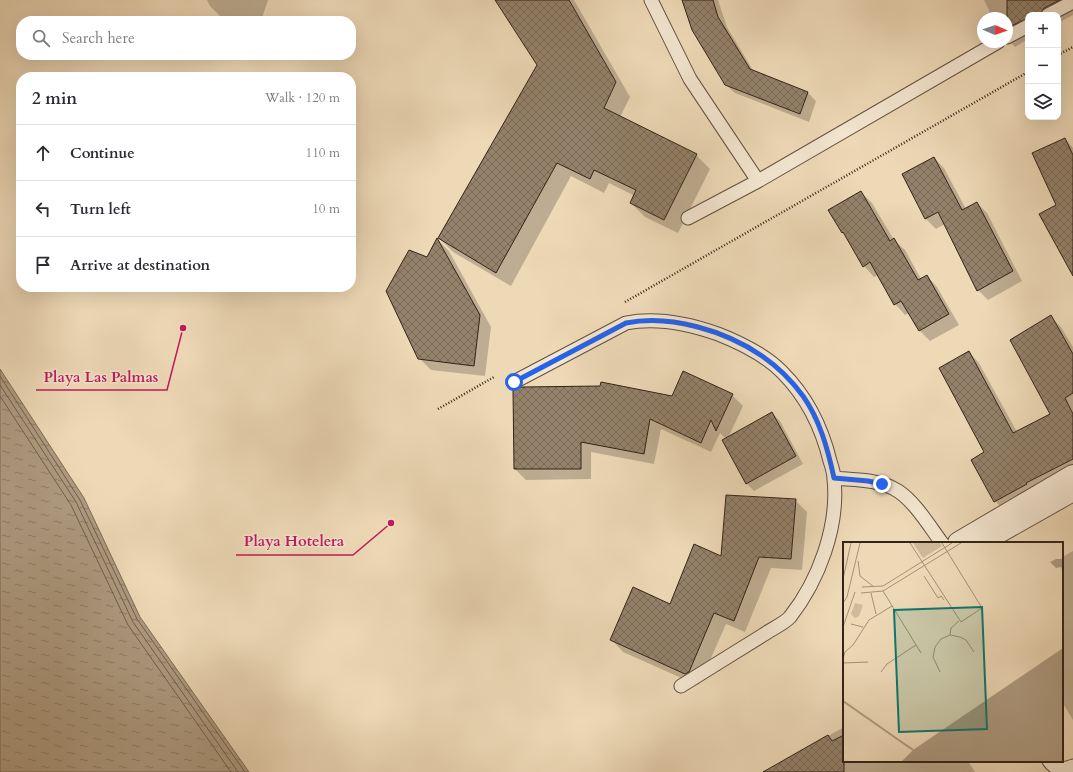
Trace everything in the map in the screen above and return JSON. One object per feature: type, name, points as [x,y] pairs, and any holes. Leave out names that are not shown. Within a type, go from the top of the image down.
[{"type":"street","points":[[961,542],[1073,476]]},
{"type":"lane","points":[[651,0],[690,79],[758,181]]},
{"type":"lane","points":[[1054,12],[1073,2]]},
{"type":"lane","points":[[1013,34],[1025,28]]},
{"type":"lane","points":[[688,218],[758,181],[988,48]]},
{"type":"lane","points":[[514,382],[626,323],[637,321],[663,322],[701,328],[734,341],[762,356],[782,372],[804,397],[818,423],[828,451],[834,478],[835,502],[826,551],[818,570],[808,589],[789,618],[681,686]]},
{"type":"lane","points":[[834,478],[868,481],[882,484],[897,490],[908,499],[941,542]]},
{"type":"lane","points":[[990,542],[1073,495]]},
{"type":"lane","points":[[1050,762],[1052,766],[1063,769],[1073,766]]},
{"type":"path","points":[[1061,53],[1073,47]]},
{"type":"path","points":[[619,306],[1025,74]]},
{"type":"path","points":[[438,409],[501,373]]},
{"type":"water","points":[[0,369],[84,498],[140,617],[249,772],[0,772]]},
{"type":"building","points":[[495,0],[569,0],[616,82],[604,108],[697,154],[664,220],[630,203],[636,190],[594,170],[590,179],[557,163],[496,273],[438,238],[537,65]]},
{"type":"building","points":[[682,0],[713,0],[718,17],[750,69],[808,92],[800,114],[725,85],[692,30]]},
{"type":"building","points":[[1007,0],[1060,0],[1044,8],[1042,12],[1025,12],[1025,19],[1013,25],[1013,12],[1007,12]]},
{"type":"building","points":[[1065,138],[1073,155],[1073,276],[1039,214],[1056,205],[1032,153]]},
{"type":"building","points":[[934,157],[962,210],[977,202],[1013,271],[977,291],[938,212],[925,219],[902,174]]},
{"type":"building","points":[[861,191],[890,241],[894,238],[918,280],[927,275],[949,314],[919,331],[901,301],[894,305],[870,262],[863,267],[843,232],[842,233],[828,210]]},
{"type":"building","points":[[437,238],[480,315],[474,366],[418,359],[386,291],[409,250],[427,257]]},
{"type":"building","points":[[1051,315],[1073,354],[1073,393],[1065,398],[1073,414],[1073,459],[1026,483],[1027,484],[994,502],[971,460],[984,452],[939,368],[969,351],[1013,433],[1050,414],[1010,340]]},
{"type":"building","points":[[683,371],[733,394],[716,431],[711,420],[701,443],[650,419],[644,454],[581,442],[581,469],[514,469],[513,390],[522,387],[600,386],[601,382],[672,396]]},
{"type":"building","points":[[772,412],[796,456],[746,484],[722,440]]},
{"type":"building","points":[[726,495],[796,499],[791,559],[759,557],[734,621],[714,613],[689,672],[685,674],[610,640],[633,587],[670,604],[694,544],[721,556]]},
{"type":"building","points":[[828,735],[832,741],[843,736],[844,772],[763,772]]},
{"type":"place","name":"Playa Las Palmas","points":[[183,328]]},
{"type":"place","name":"Playa Hotelera","points":[[391,523]]},
{"type":"route","points":[[514,382],[626,323],[637,321],[668,322],[701,328],[734,341],[762,356],[782,372],[804,397],[818,423],[828,451],[834,478],[868,481],[882,484]]}]
